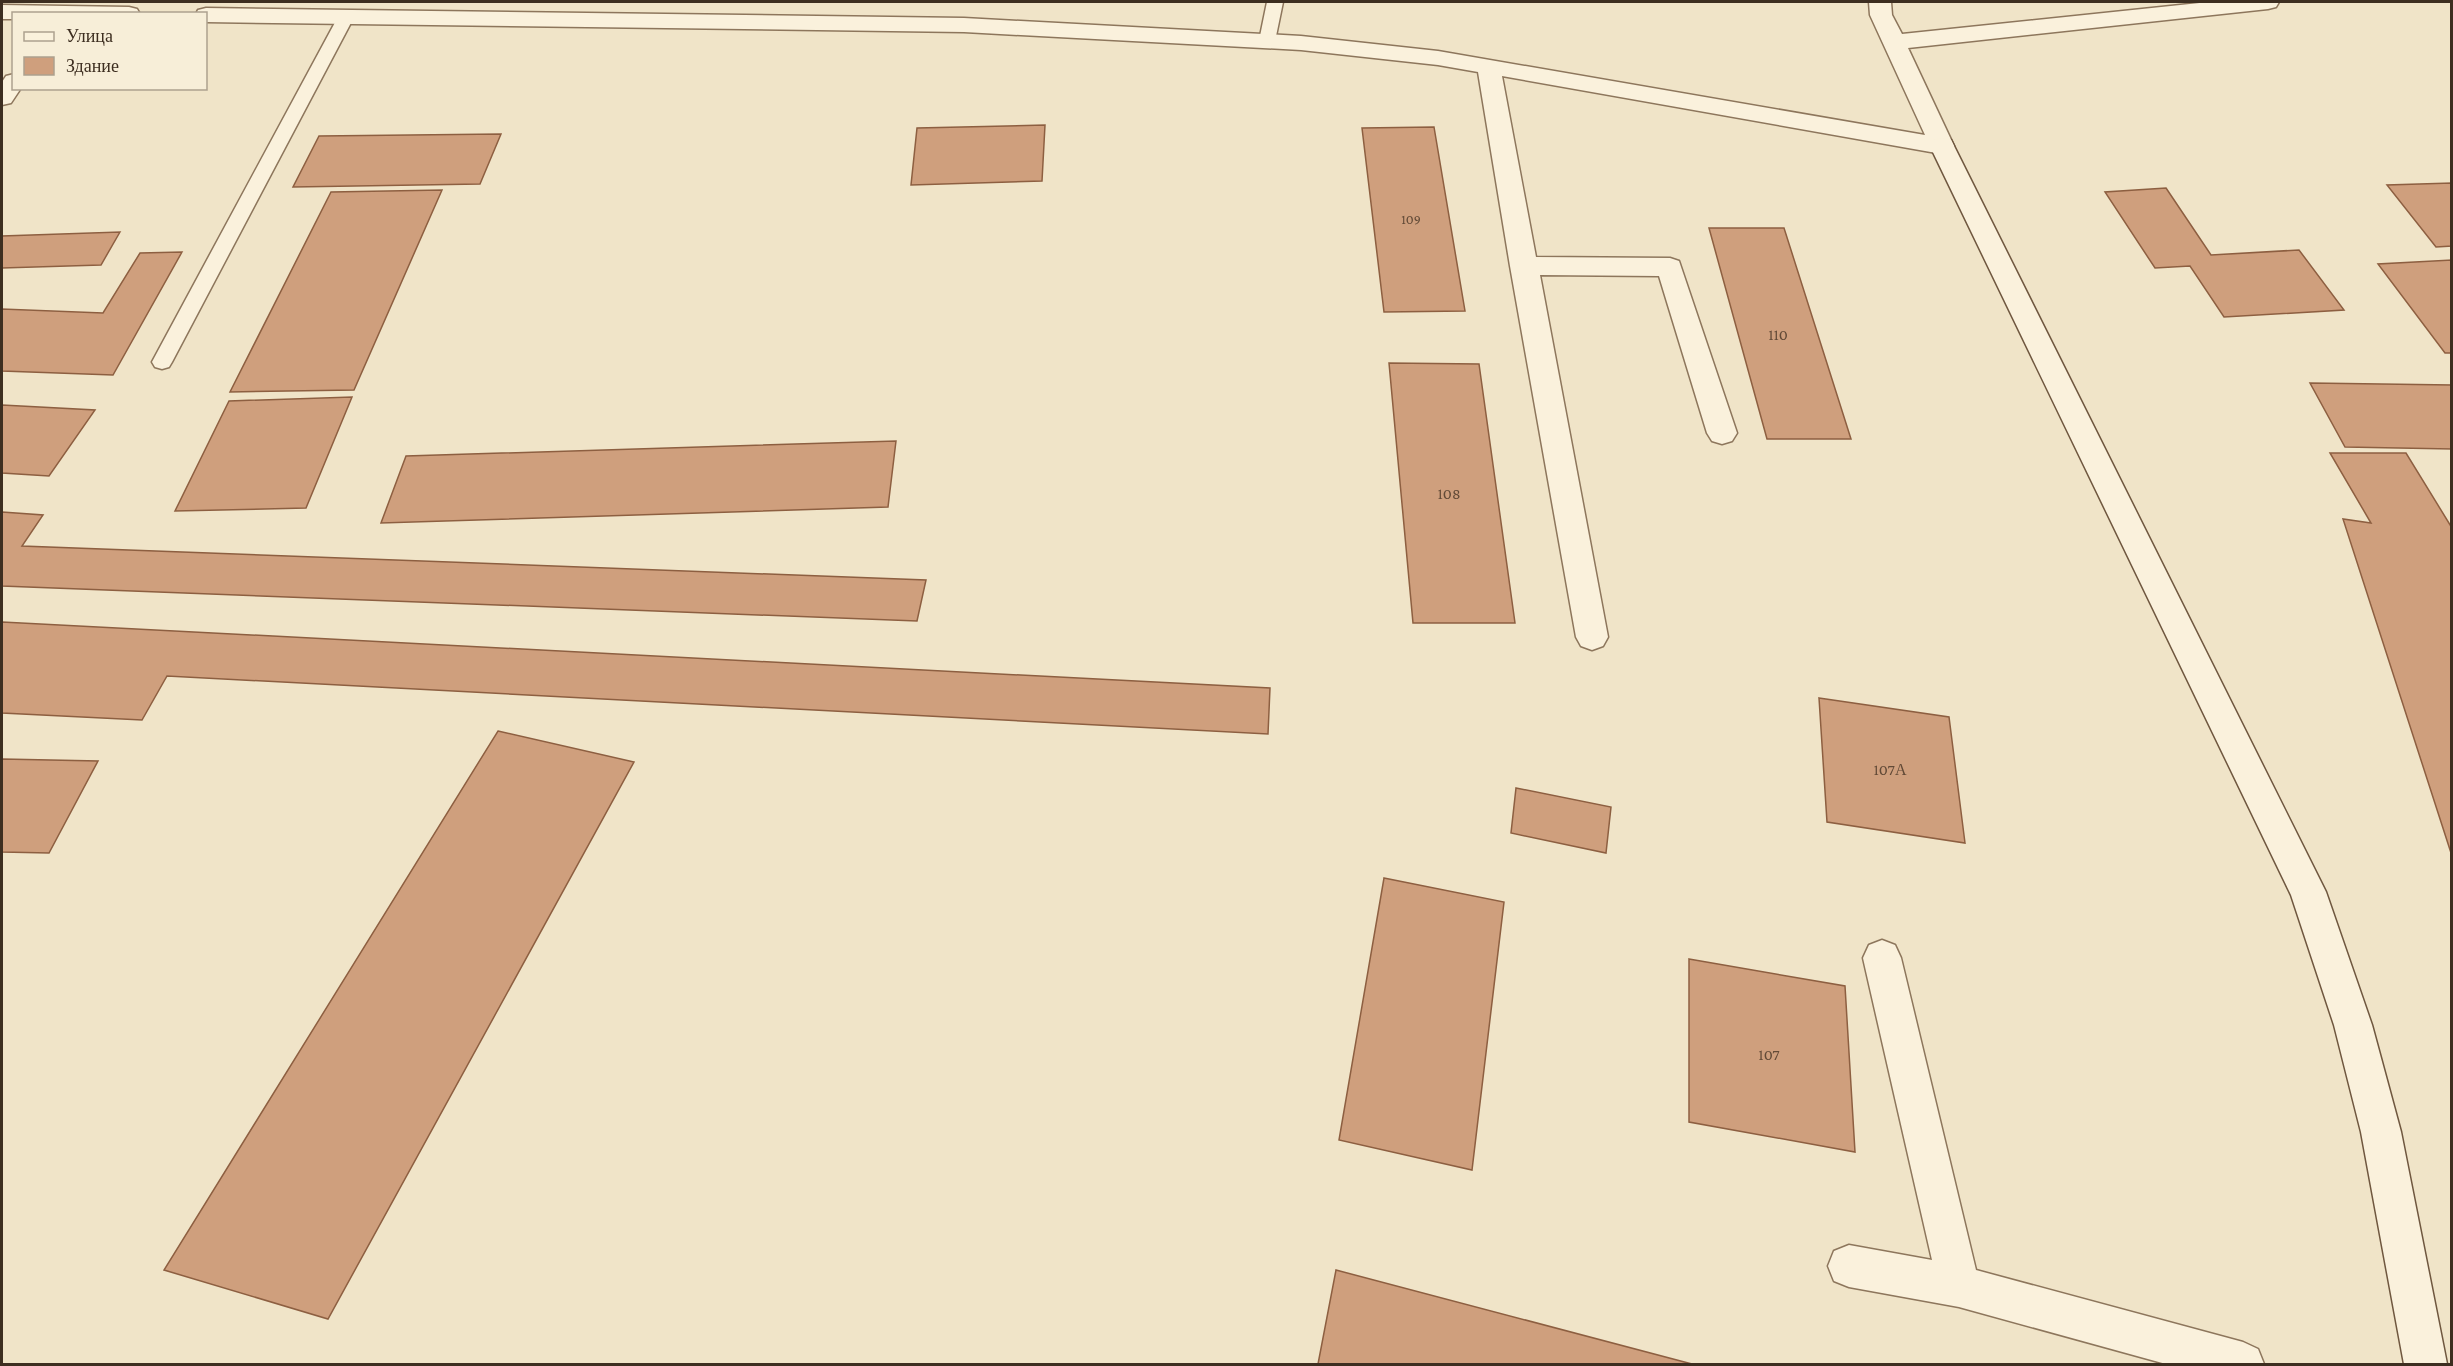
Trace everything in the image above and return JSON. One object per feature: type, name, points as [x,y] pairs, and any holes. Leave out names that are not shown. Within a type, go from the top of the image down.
[{"type":"street","points":[[948,2],[964,25]]},
{"type":"street","points":[[1880,2],[1881,15],[1896,42],[1942,146],[2308,892],[2353,1025],[2381,1132],[2426,1365]]},
{"type":"street","points":[[1896,42],[2268,2]]},
{"type":"street","points":[[207,15],[964,25],[1211,40],[1267,41],[1438,58],[1690,100],[1942,146]]},
{"type":"street","points":[[1489,68],[1523,266],[1592,637]]},
{"type":"street","points":[[2,98],[12,84]]},
{"type":"street","points":[[1523,266],[1670,267],[1722,433]]},
{"type":"street","points":[[1882,958],[1959,1286]]},
{"type":"street","points":[[1849,1266],[1959,1286],[2243,1365]]},
{"type":"lane","points":[[1267,41],[1275,2]]},
{"type":"lane","points":[[162,362],[346,17]]},
{"type":"building","points":[[1045,125],[1042,181],[911,185],[917,128]]},
{"type":"building","points":[[1434,127],[1465,311],[1384,312],[1362,128]]},
{"type":"building","points":[[501,134],[480,184],[293,187],[319,136]]},
{"type":"building","points":[[2452,183],[2452,246],[2436,247],[2387,185]]},
{"type":"building","points":[[2166,188],[2211,255],[2299,250],[2344,310],[2224,317],[2190,266],[2155,268],[2105,192]]},
{"type":"building","points":[[442,190],[354,390],[230,392],[331,192]]},
{"type":"building","points":[[1709,228],[1784,228],[1851,439],[1767,439]]},
{"type":"building","points":[[120,232],[101,265],[2,268],[2,236]]},
{"type":"building","points":[[182,252],[113,375],[2,371],[2,309],[103,313],[140,253]]},
{"type":"building","points":[[2452,260],[2452,353],[2445,353],[2378,264]]},
{"type":"building","points":[[1389,363],[1479,364],[1515,623],[1413,623]]},
{"type":"building","points":[[2310,383],[2452,385],[2452,449],[2345,447]]},
{"type":"building","points":[[352,397],[306,508],[175,511],[229,401]]},
{"type":"building","points":[[2,405],[95,410],[49,476],[2,473]]},
{"type":"building","points":[[896,441],[888,507],[381,523],[406,456]]},
{"type":"building","points":[[2330,453],[2406,453],[2452,528],[2452,856],[2343,519],[2371,523]]},
{"type":"building","points":[[2,512],[43,515],[22,546],[926,580],[917,621],[2,586]]},
{"type":"building","points":[[2,622],[1270,688],[1268,734],[167,676],[142,720],[2,713]]},
{"type":"building","points":[[1819,698],[1949,717],[1965,843],[1827,822]]},
{"type":"building","points":[[498,731],[634,762],[328,1319],[164,1270]]},
{"type":"building","points":[[2,759],[98,761],[49,853],[2,852]]},
{"type":"building","points":[[1516,788],[1611,807],[1606,853],[1511,833]]},
{"type":"building","points":[[1384,878],[1504,902],[1472,1170],[1339,1140]]},
{"type":"building","points":[[1689,959],[1845,986],[1855,1152],[1689,1122]]},
{"type":"building","points":[[1336,1270],[1692,1364],[1318,1364]]}]
